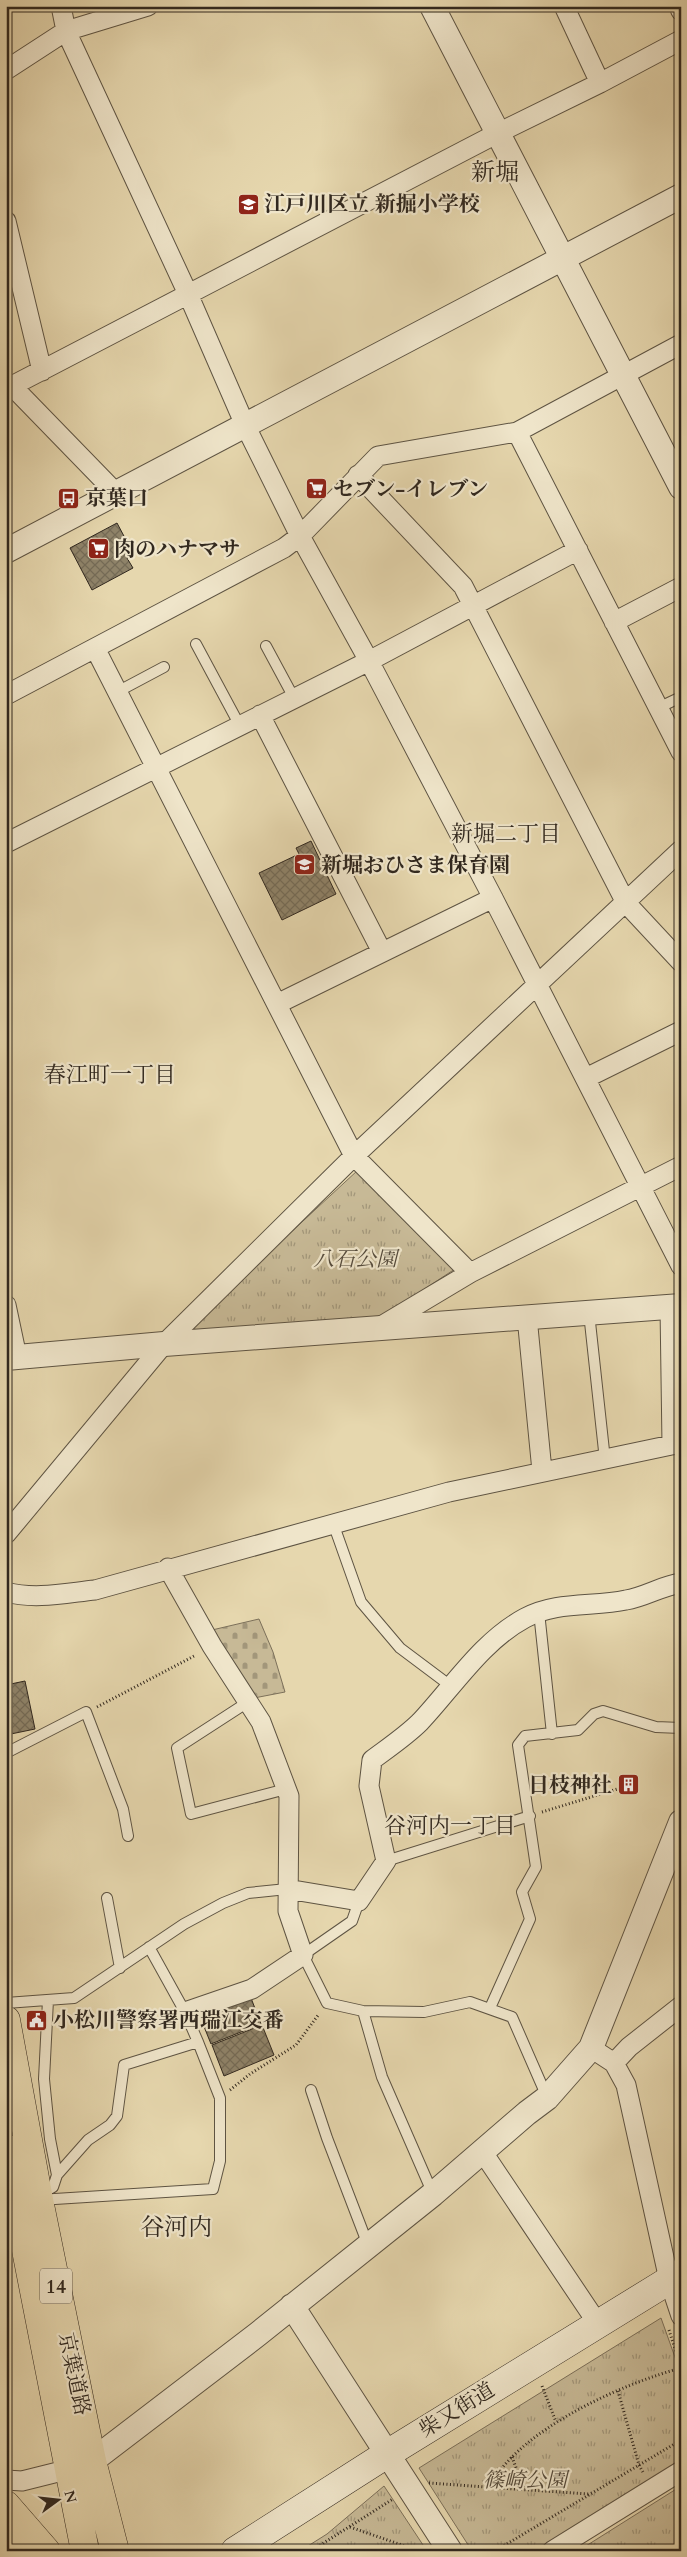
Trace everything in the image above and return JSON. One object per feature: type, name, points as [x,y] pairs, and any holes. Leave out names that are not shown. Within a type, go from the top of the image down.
[{"type":"highway","name":"京葉道路","points":[[6,2020],[38,2198],[81,2465],[86,2551]]},
{"type":"highway","name":"京葉道路","points":[[6,2148],[14,2235],[81,2465],[115,2551]]},
{"type":"highway","points":[[6,2505],[46,2551]]},
{"type":"highway","points":[[6,2538],[18,2551]]},
{"type":"main road","name":"柴又街道","points":[[235,2551],[387,2454],[675,2277]]},
{"type":"street","points":[[61,6],[66,31],[188,294],[245,425],[300,536],[369,660],[493,898],[681,1266]]},
{"type":"street","points":[[6,70],[66,31],[148,6]]},
{"type":"street","points":[[432,6],[681,487]]},
{"type":"street","points":[[564,6],[600,83]]},
{"type":"street","points":[[679,6],[681,11]]},
{"type":"street","points":[[116,493],[9,388],[498,132],[600,83],[681,40]]},
{"type":"street","points":[[6,551],[681,196]]},
{"type":"street","points":[[6,221],[11,261],[42,371]]},
{"type":"street","points":[[6,695],[284,548],[300,536],[378,456],[517,432],[681,344]]},
{"type":"street","points":[[517,432],[681,752]]},
{"type":"street","points":[[358,475],[463,586],[626,904],[681,962]]},
{"type":"street","points":[[6,843],[473,607],[578,550]]},
{"type":"street","points":[[614,622],[681,587]]},
{"type":"street","points":[[95,648],[354,1156],[470,1273]]},
{"type":"street","points":[[260,715],[382,952]]},
{"type":"street","points":[[6,1534],[164,1344],[354,1156],[626,904],[681,850]]},
{"type":"street","points":[[277,1004],[493,898]]},
{"type":"street","points":[[586,1078],[681,1031]]},
{"type":"street","points":[[377,1328],[470,1273],[681,1166]]},
{"type":"street","points":[[6,1305],[12,1358],[164,1344],[676,1306],[676,1444],[449,1492],[333,1523],[241,1551],[168,1568],[95,1590],[50,1595],[16,1595],[6,1592]]},
{"type":"street","points":[[527,1317],[542,1471]]},
{"type":"street","points":[[168,1568],[212,1646],[261,1722],[289,1796],[288,1911],[304,1955],[252,1989],[185,2012]]},
{"type":"street","points":[[287,1889],[359,1901],[386,1861],[369,1786],[372,1760],[418,1723],[494,1639],[525,1618],[539,1612],[564,1606],[627,1600],[664,1586],[681,1583]]},
{"type":"street","points":[[6,2480],[22,2482],[81,2465],[292,2306],[433,2194],[547,2098],[591,2048],[681,1822]]},
{"type":"street","points":[[614,2063],[629,2048],[681,2006]]},
{"type":"street","points":[[591,2048],[614,2063],[626,2085],[675,2277],[674,2322]]},
{"type":"street","points":[[482,2151],[598,2324]]},
{"type":"street","points":[[292,2306],[450,2551]]},
{"type":"street","points":[[552,2551],[681,2471]]},
{"type":"lane","points":[[196,644],[240,726]]},
{"type":"lane","points":[[266,646],[294,698]]},
{"type":"lane","points":[[117,692],[164,667]]},
{"type":"lane","points":[[658,708],[681,697]]},
{"type":"lane","points":[[589,1313],[605,1460]]},
{"type":"lane","points":[[333,1523],[360,1602],[400,1648],[452,1687]]},
{"type":"lane","points":[[539,1612],[552,1734]]},
{"type":"lane","points":[[248,1702],[177,1748],[191,1814],[286,1789]]},
{"type":"lane","points":[[490,2008],[530,1919],[522,1892],[536,1867],[530,1816],[518,1745],[525,1736],[578,1730],[594,1714],[603,1711],[656,1727],[681,1728]]},
{"type":"lane","points":[[6,1753],[86,1712],[124,1809],[128,1836]]},
{"type":"lane","points":[[386,1861],[530,1816]]},
{"type":"lane","points":[[6,2003],[74,1998],[184,1924],[223,1903],[248,1894],[287,1889]]},
{"type":"lane","points":[[107,1898],[120,1968]]},
{"type":"lane","points":[[359,1901],[352,1921],[304,1955],[327,2003],[363,2012],[424,2012],[470,2002],[512,2017],[547,2098]]},
{"type":"lane","points":[[38,2198],[213,2190],[220,2160],[220,2098],[185,2012],[149,1947]]},
{"type":"lane","points":[[38,2198],[54,2187],[57,2175],[50,2139],[44,2080],[48,2000]]},
{"type":"lane","points":[[363,2012],[382,2077],[433,2194]]},
{"type":"lane","points":[[57,2175],[88,2140],[110,2125],[117,2116],[124,2065],[198,2042]]},
{"type":"lane","points":[[311,2090],[327,2138],[368,2245]]},
{"type":"path","points":[[86,1712],[212,1646]]},
{"type":"path","points":[[530,1816],[624,1787]]},
{"type":"path","points":[[220,2098],[250,2074],[296,2045],[327,2003]]},
{"type":"path","points":[[486,2487],[512,2457],[556,2422],[649,2377],[681,2368],[674,2322]]},
{"type":"path","points":[[534,2391],[550,2381]]},
{"type":"path","points":[[542,2386],[556,2422]]},
{"type":"path","points":[[618,2391],[639,2464]]},
{"type":"path","points":[[495,2551],[681,2440]]},
{"type":"path","points":[[512,2457],[524,2490]]},
{"type":"path","points":[[431,2490],[425,2482],[589,2494]]},
{"type":"path","points":[[311,2551],[396,2497]]},
{"type":"path","points":[[350,2526],[418,2551]]},
{"type":"green space","name":"八石公園","points":[[358,1170],[455,1269],[377,1320],[196,1333],[193,1323]]},
{"type":"green space","points":[[259,1619],[273,1652],[285,1692],[254,1698],[212,1630]]},
{"type":"green space","name":"篠崎公園","points":[[661,2318],[681,2374],[681,2460],[536,2551],[472,2551],[419,2468]]},
{"type":"green space","points":[[384,2486],[427,2551],[300,2551],[327,2534]]},
{"type":"green space","points":[[681,2486],[681,2551],[578,2551]]},
{"type":"building","points":[[117,523],[134,555],[127,558],[133,568],[92,590],[70,548]]},
{"type":"building","points":[[311,841],[336,894],[282,920],[259,873],[299,854],[296,848]]},
{"type":"building","points":[[25,1681],[35,1729],[6,1735],[6,1685]]},
{"type":"building","name":"日枝神社","points":[[632,1781],[633,1791],[624,1793],[623,1783]]},
{"type":"building","points":[[251,1998],[261,2024],[211,2044],[201,2019]]},
{"type":"building","points":[[262,2025],[274,2055],[224,2076],[212,2045]]},
{"type":"place","name":"江戸川区立 新掘小学校","points":[[248,204]]},
{"type":"place","name":"セブン-イレブン","points":[[317,489]]},
{"type":"place","name":"京葉口","points":[[69,498]]},
{"type":"place","name":"肉のハナマサ","points":[[98,549]]},
{"type":"place","name":"新堀おひさま保育園","points":[[305,865]]},
{"type":"place","name":"日枝神社","points":[[628,1785]]},
{"type":"place","name":"小松川警察署西瑞江交番","points":[[37,2020]]},
{"type":"district","name":"新堀","points":[[495,172]]},
{"type":"district","name":"新堀二丁目","points":[[506,834]]},
{"type":"district","name":"春江町一丁目","points":[[110,1075]]},
{"type":"district","name":"谷河内一丁目","points":[[450,1826]]},
{"type":"district","name":"谷河内","points":[[176,2227]]}]
